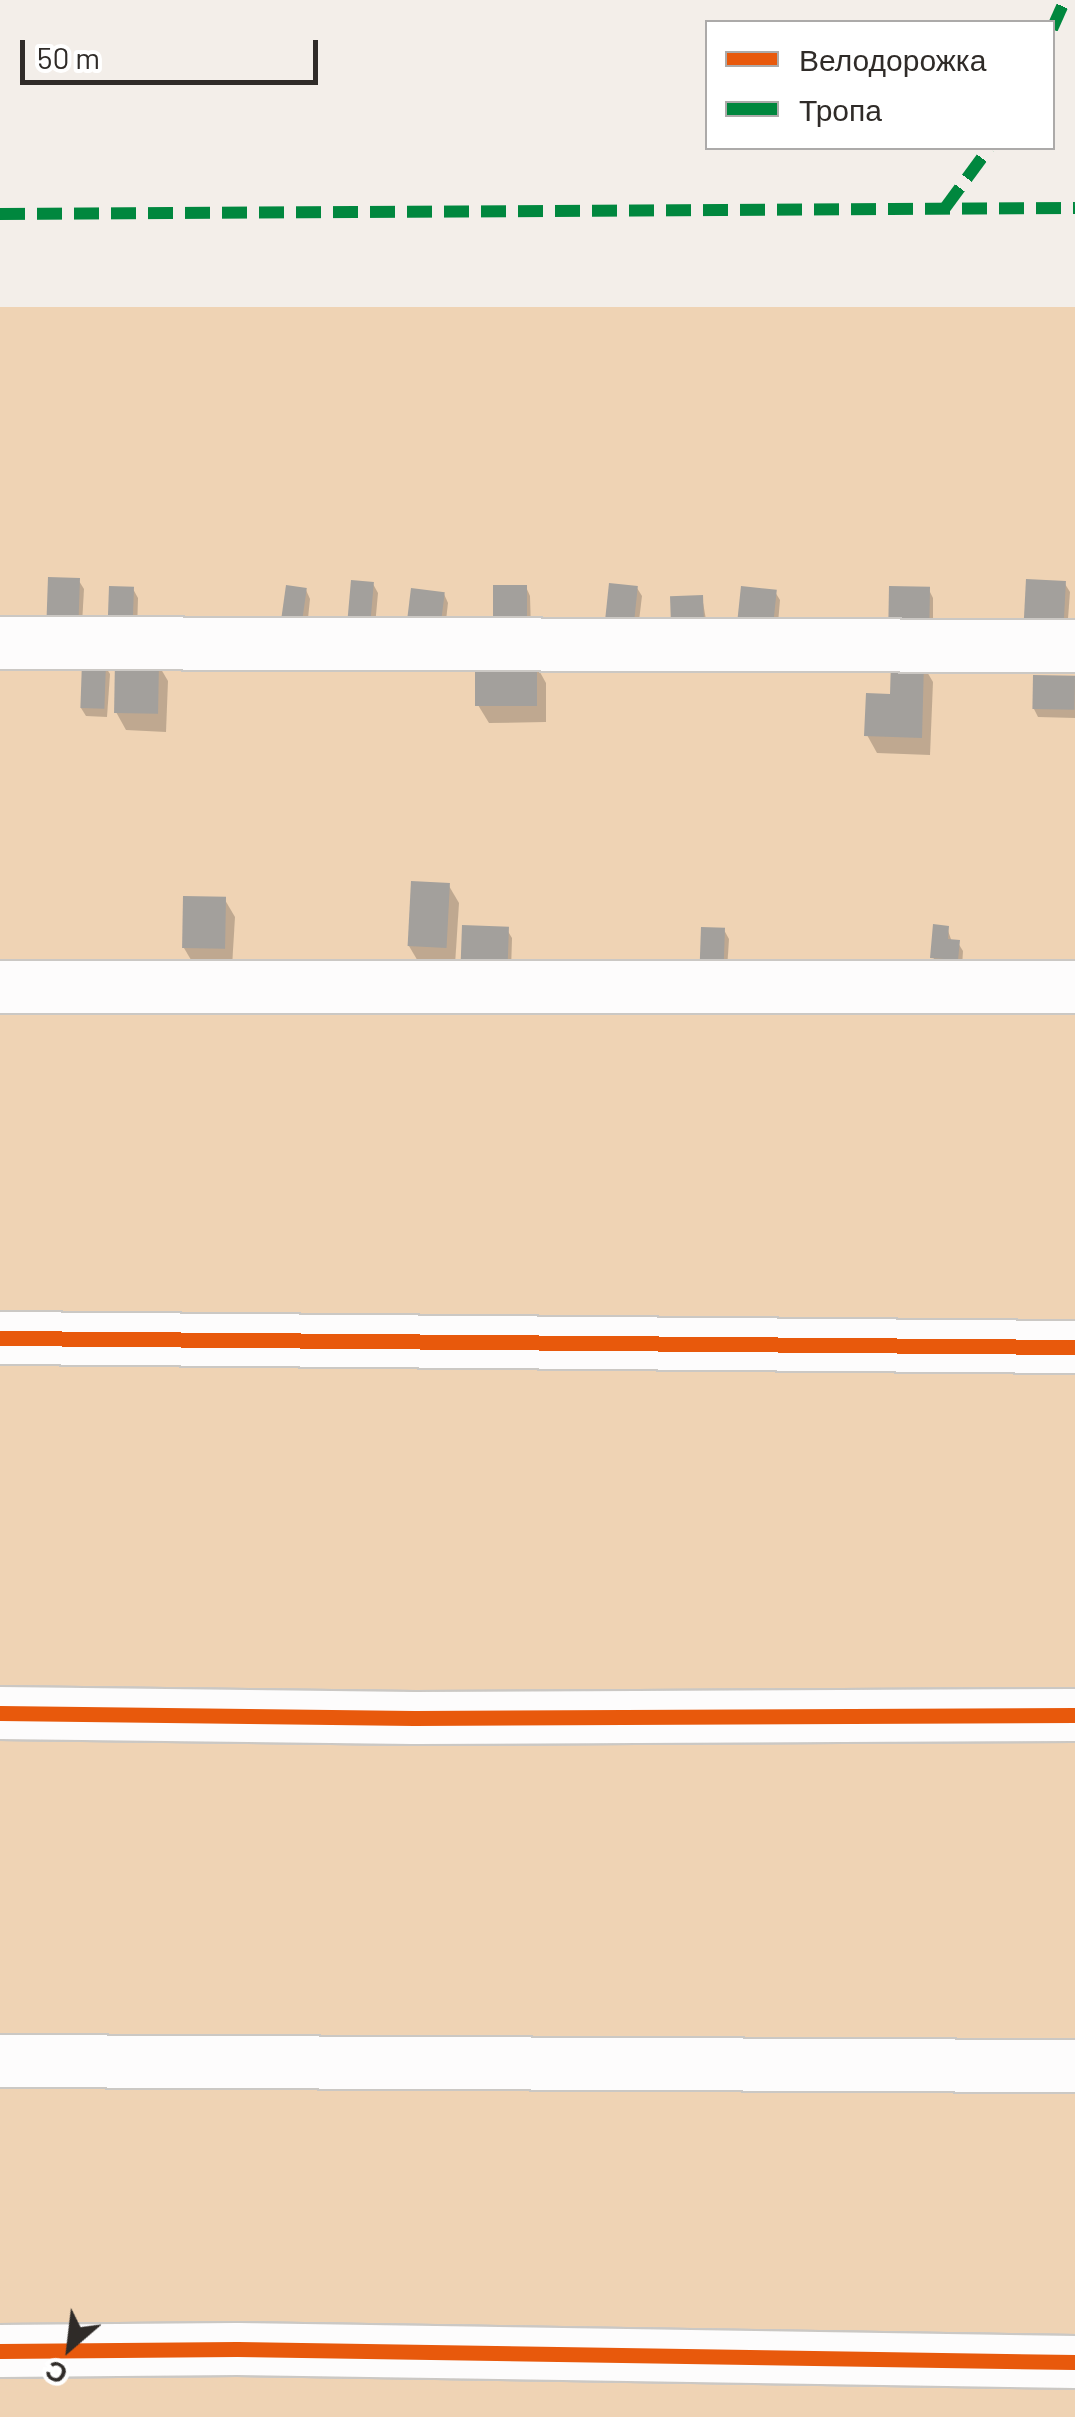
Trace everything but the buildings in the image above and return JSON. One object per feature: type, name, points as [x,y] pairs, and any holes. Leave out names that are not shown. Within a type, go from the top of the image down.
[{"type":"street","points":[[0,643],[1075,646]]},
{"type":"street","points":[[0,987],[1075,987]]},
{"type":"street","points":[[0,1338],[1075,1346]]},
{"type":"street","points":[[0,1713],[414,1718],[1075,1715]]},
{"type":"street","points":[[0,2061],[1075,2066]]},
{"type":"street","points":[[0,2351],[237,2349],[1075,2362]]},
{"type":"shaded area","points":[[0,307],[1075,307],[1075,2417],[0,2417]]},
{"type":"marked path","points":[[1055,22],[1065,0]]},
{"type":"marked path","points":[[945,208],[988,150]]},
{"type":"marked path","points":[[0,214],[1075,208]]},
{"type":"cycle path","points":[[0,1338],[1075,1347]]},
{"type":"cycle path","points":[[0,1713],[414,1718],[1075,1715]]},
{"type":"cycle path","points":[[0,2351],[237,2349],[1075,2362]]}]
